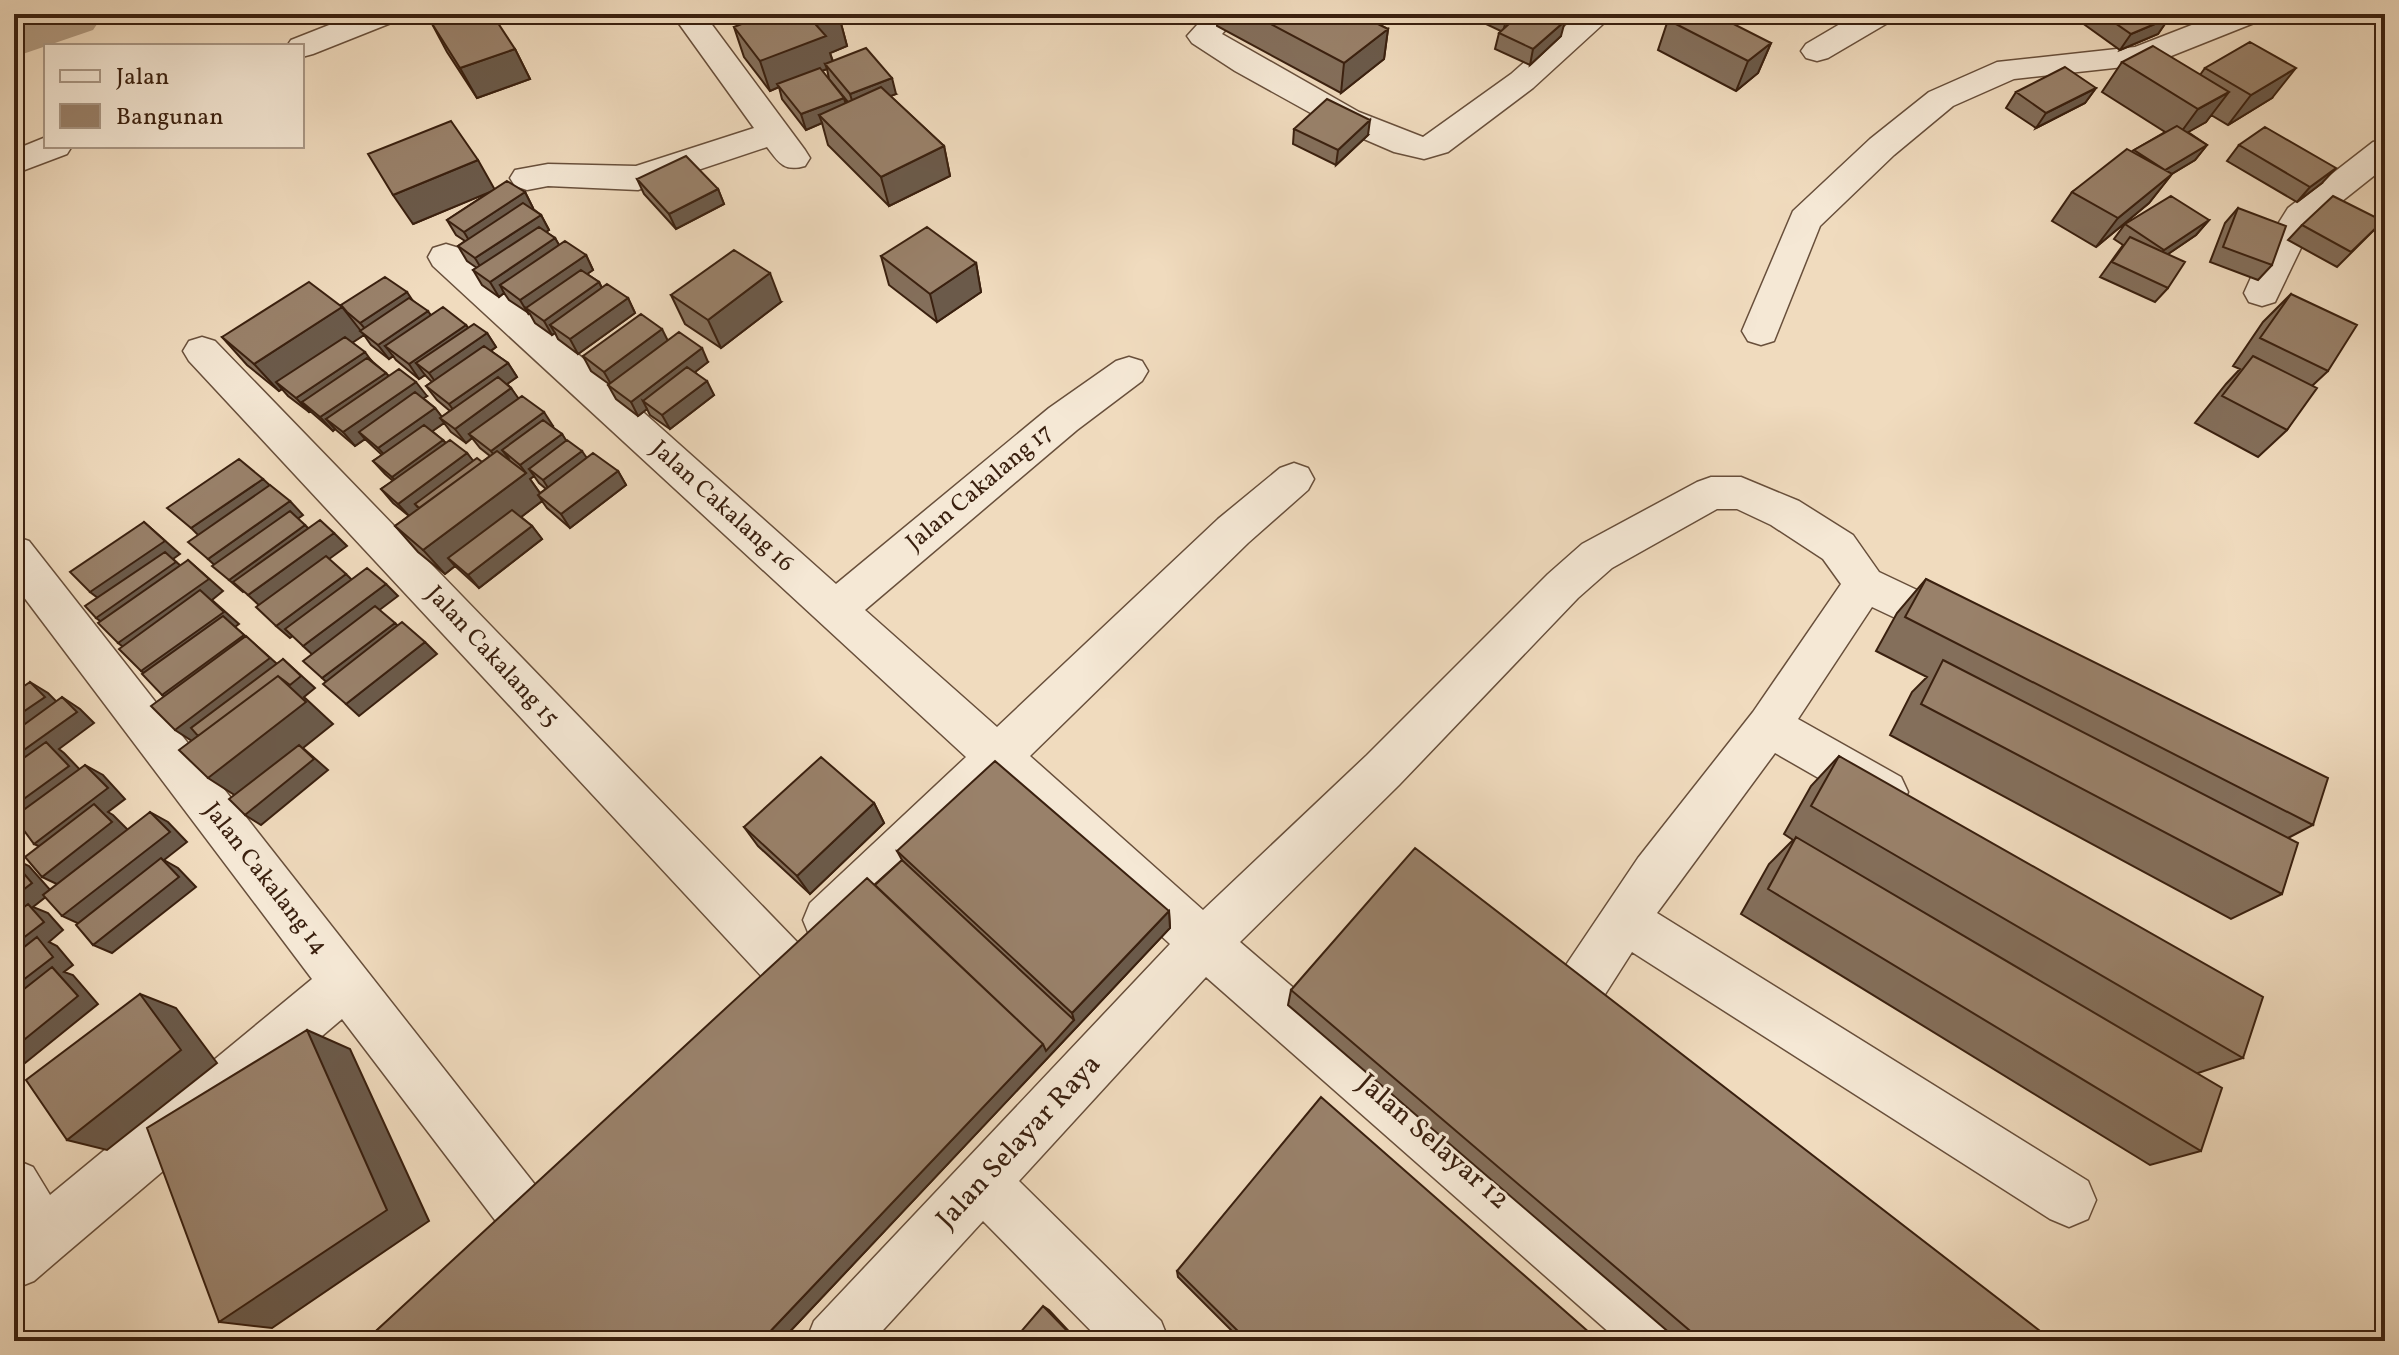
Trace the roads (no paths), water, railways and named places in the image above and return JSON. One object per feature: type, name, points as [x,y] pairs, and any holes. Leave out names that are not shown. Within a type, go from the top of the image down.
[{"type":"street","points":[[304,46],[385,14]]},
{"type":"street","points":[[527,178],[548,175],[638,178],[784,146],[688,14]]},
{"type":"street","points":[[1224,14],[1203,36],[1224,52],[1336,112],[1395,140],[1425,148],[1436,144],[1522,81],[1598,14]]},
{"type":"street","points":[[1817,51],[1880,14]]},
{"type":"street","points":[[1761,331],[1805,220],[1882,147],[1941,99],[2008,69],[2140,57],[2248,14]]},
{"type":"street","points":[[14,163],[50,148]]},
{"type":"street","points":[[2262,293],[2300,217],[2385,150]]},
{"type":"street","name":"Jalan Cakalang 16","points":[[446,257],[835,610],[999,754]]},
{"type":"street","name":"Jalan Cakalang 15","points":[[202,351],[766,979],[999,754]]},
{"type":"street","name":"Jalan Cakalang 17","points":[[835,610],[1063,419],[1129,371]]},
{"type":"street","points":[[999,754],[1233,531],[1294,479]]},
{"type":"street","name":"Jalan Selayar Raya","points":[[834,1341],[1204,943],[1383,770],[1563,586],[1597,556],[1711,493],[1741,493],[1785,513],[1838,547],[1864,584]]},
{"type":"street","name":"Jalan Cakalang 14","points":[[14,553],[517,1205]]},
{"type":"street","points":[[1584,982],[1655,874],[1769,726],[1864,584],[1991,646]]},
{"type":"street","points":[[1769,726],[1922,812]]},
{"type":"street","name":"Jalan Selayar 12","points":[[999,754],[1204,943],[1662,1341]]},
{"type":"street","points":[[1626,921],[2069,1200]]},
{"type":"street","points":[[14,1186],[29,1249],[346,983]]},
{"type":"street","points":[[982,1182],[1141,1341]]},
{"type":"waterway","points":[[14,34],[67,14]]}]
